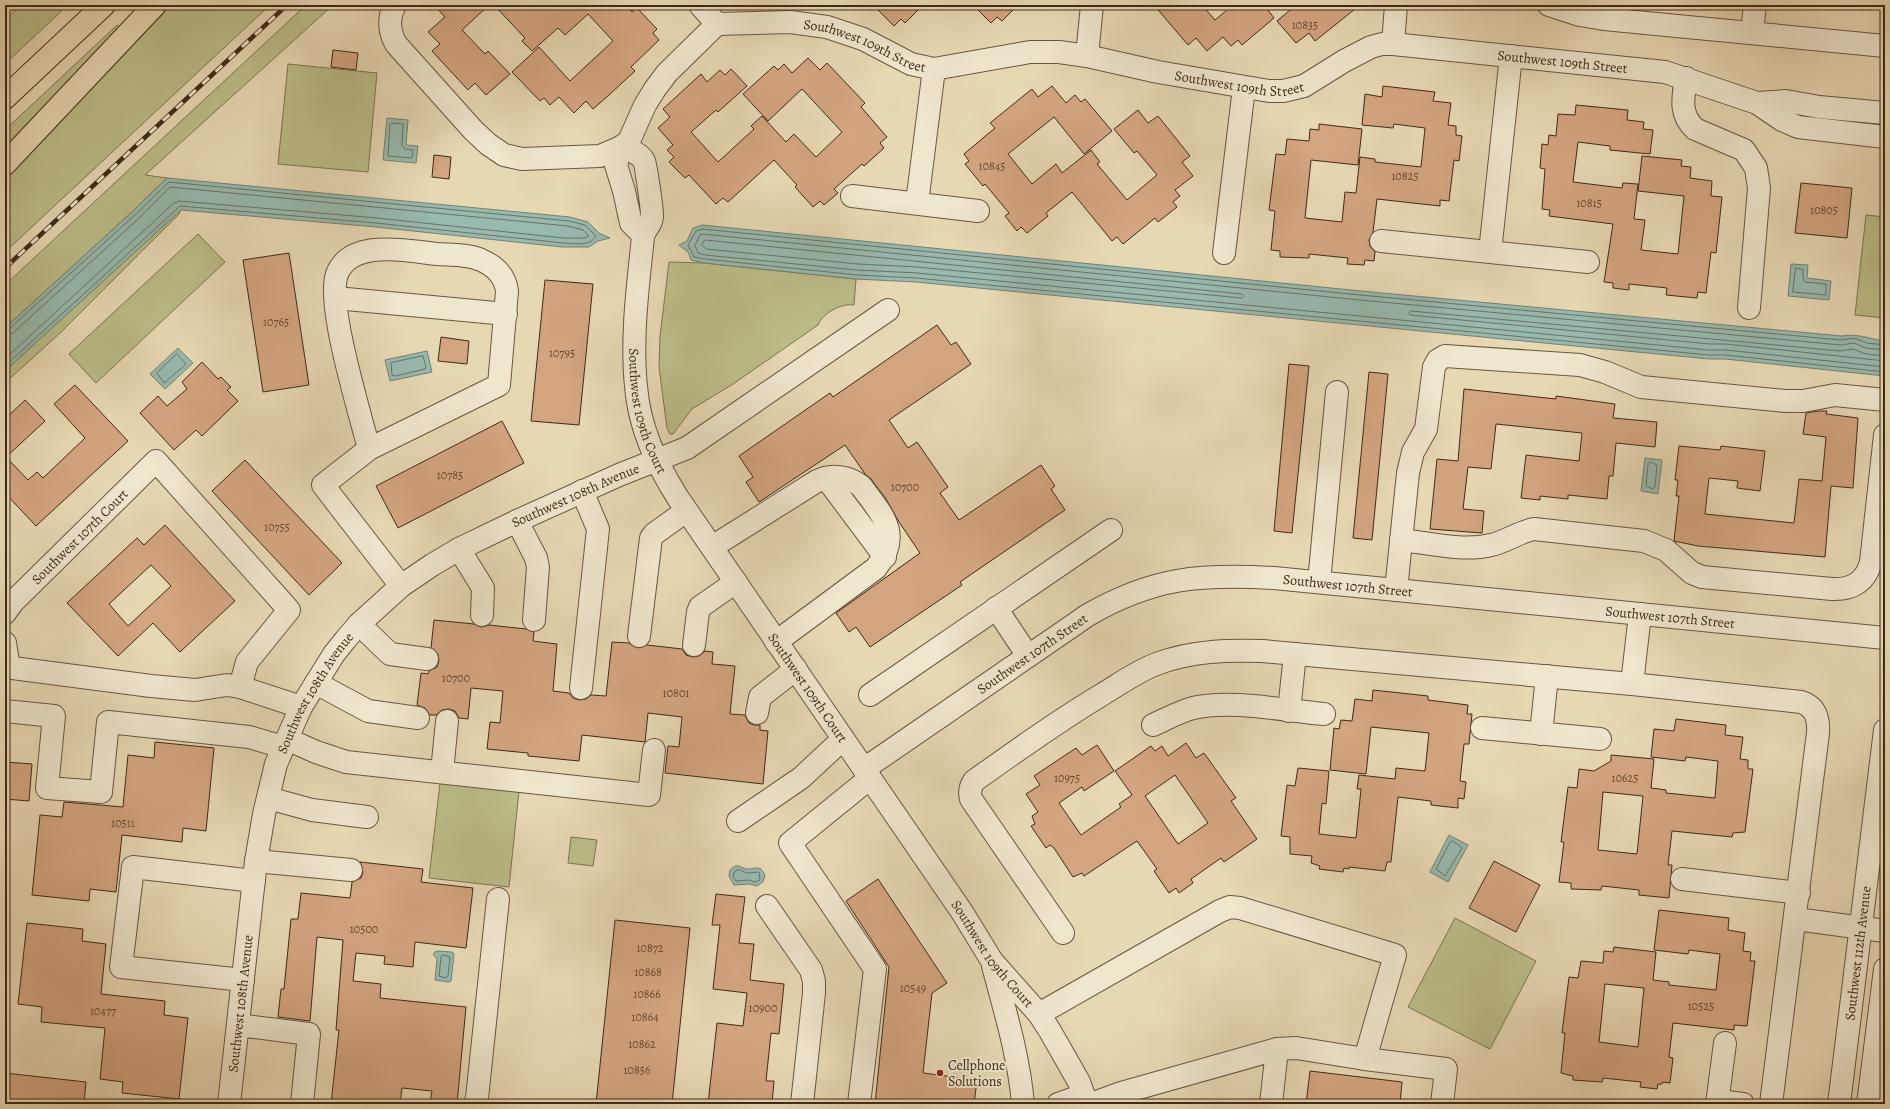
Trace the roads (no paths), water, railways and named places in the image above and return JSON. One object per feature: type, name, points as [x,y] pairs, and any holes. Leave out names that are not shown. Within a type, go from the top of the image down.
[{"type":"highway","points":[[5,98],[104,5]]},
{"type":"highway","points":[[5,164],[156,5]]},
{"type":"street","points":[[395,5],[391,14],[391,24],[392,36],[396,44],[463,120],[499,153],[508,157],[522,159],[600,156],[621,147],[629,141],[645,105],[659,84],[717,24],[700,5]]},
{"type":"street","points":[[1087,56],[1092,5]]},
{"type":"street","points":[[1392,44],[1396,5]]},
{"type":"street","points":[[1549,5],[1604,19],[1885,46]]},
{"type":"street","points":[[1752,33],[1755,5]]},
{"type":"street","name":"Southwest 109th Street","points":[[717,24],[790,22],[827,27],[863,39],[911,64],[934,69],[1030,52],[1059,52],[1087,56],[1151,71],[1244,88],[1283,91],[1298,88],[1371,47],[1382,44],[1392,44],[1665,72],[1757,103],[1782,120],[1798,127],[1885,137]]},
{"type":"street","points":[[1490,252],[1511,56]]},
{"type":"street","points":[[917,203],[934,69]]},
{"type":"street","points":[[1686,78],[1682,105],[1684,114],[1690,124],[1695,129],[1744,150],[1756,168],[1759,188],[1749,308]]},
{"type":"street","points":[[1224,253],[1244,88]]},
{"type":"street","name":"Southwest 109th Street","points":[[1757,103],[1786,101],[1812,106],[1885,113]]},
{"type":"street","points":[[1810,128],[1812,106]]},
{"type":"street","name":"Southwest 109th Court","points":[[621,147],[634,152],[644,161],[653,217],[643,235],[635,337],[636,386],[644,429],[657,462],[686,511],[962,912],[992,961],[1038,1014],[1079,1082],[1087,1101]]},
{"type":"street","points":[[852,196],[978,210]]},
{"type":"street","points":[[1381,241],[1588,262]]},
{"type":"street","points":[[369,448],[340,333],[336,298],[337,275],[350,258],[371,250],[388,249],[475,258],[488,263],[505,280],[507,291],[499,385],[369,448],[323,485],[401,586]]},
{"type":"street","points":[[336,298],[506,314]]},
{"type":"street","name":"Southwest 108th Avenue","points":[[229,1104],[255,871],[268,798],[276,764],[301,707],[334,654],[359,624],[401,586],[432,565],[459,549],[517,520],[582,491],[657,462],[687,448],[888,310]]},
{"type":"street","points":[[1396,590],[1411,457],[1426,429],[1434,367],[1438,360],[1445,356],[1580,365],[1605,372],[1641,387],[1785,401],[1803,401],[1835,395],[1885,400]]},
{"type":"street","points":[[1319,582],[1337,392]]},
{"type":"street","points":[[1401,540],[1458,547],[1480,547],[1502,542],[1525,531],[1534,529],[1636,539],[1662,548],[1692,573],[1702,577],[1832,589],[1847,589],[1861,582],[1867,576],[1872,562],[1885,435]]},
{"type":"street","name":"Southwest 107th Court","points":[[5,613],[12,602],[156,462],[289,610],[247,662],[240,687]]},
{"type":"street","points":[[712,547],[817,481],[826,478],[846,478],[861,486],[887,524],[889,542],[884,557],[876,568],[776,642]]},
{"type":"street","points":[[581,688],[598,529],[582,491]]},
{"type":"street","points":[[639,636],[651,538],[654,534],[686,511]]},
{"type":"street","points":[[517,520],[536,558],[538,567],[534,620]]},
{"type":"street","points":[[870,695],[1111,530]]},
{"type":"street","points":[[459,549],[483,588],[482,615]]},
{"type":"street","name":"Southwest 107th Street","points":[[859,1104],[875,969],[790,843],[867,773],[1028,656],[1108,604],[1158,584],[1195,577],[1230,576],[1319,582],[1885,638]]},
{"type":"street","points":[[694,645],[700,607],[736,582]]},
{"type":"street","points":[[996,608],[1028,656]]},
{"type":"street","points":[[1632,684],[1640,614]]},
{"type":"street","points":[[359,624],[390,654],[427,659]]},
{"type":"street","points":[[5,643],[7,667],[151,686],[195,690],[227,685],[240,687],[301,707]]},
{"type":"street","points":[[1063,933],[971,798],[970,790],[974,781],[1054,724],[1130,678],[1158,663],[1200,652],[1218,650],[1295,654],[1632,684],[1805,704],[1813,710],[1818,719],[1818,733],[1796,919],[1771,1104]]},
{"type":"street","points":[[1289,711],[1295,654]]},
{"type":"street","points":[[757,713],[760,697],[796,670]]},
{"type":"street","points":[[1541,734],[1547,676]]},
{"type":"street","points":[[316,683],[368,711],[418,718]]},
{"type":"street","points":[[1153,725],[1193,708],[1208,706],[1245,706],[1324,714]]},
{"type":"street","points":[[5,711],[54,716],[47,788],[101,792],[108,722],[249,737],[285,743],[346,762],[649,795],[654,750]]},
{"type":"street","points":[[442,772],[447,720]]},
{"type":"street","points":[[1482,728],[1600,739]]},
{"type":"street","name":"Southwest 112th Avenue","points":[[1839,1104],[1885,730]]},
{"type":"street","points":[[738,821],[801,778],[843,739]]},
{"type":"street","points":[[268,798],[312,810],[367,817]]},
{"type":"street","points":[[243,980],[121,967],[133,867],[183,872],[351,870]]},
{"type":"street","points":[[1682,879],[1799,893]]},
{"type":"street","points":[[475,1104],[477,1098],[498,899]]},
{"type":"street","points":[[767,906],[811,970],[813,977],[814,993],[802,1104]]},
{"type":"street","points":[[1038,1014],[1220,911],[1230,907],[1240,908],[1395,955],[1365,1059]]},
{"type":"street","points":[[1796,919],[1885,931]]},
{"type":"street","points":[[992,961],[1009,1024],[1021,1085],[1023,1104]]},
{"type":"street","name":"Southwest 112th Avenue","points":[[1868,1104],[1885,969]]},
{"type":"street","points":[[238,1025],[309,1034],[302,1104]]},
{"type":"street","points":[[1725,1043],[1717,1102],[1743,1104]]},
{"type":"street","points":[[1058,1104],[1123,1099],[1277,1049],[1296,1048],[1365,1059],[1446,1069],[1442,1104]]},
{"type":"street","points":[[1271,1104],[1277,1049]]},
{"type":"water","points":[[387,118],[408,120],[406,145],[418,146],[416,163],[383,160]]},
{"type":"water","points":[[167,178],[570,217],[588,222],[599,233],[610,238],[598,241],[589,247],[562,247],[376,227],[181,210],[5,371],[5,328]]},
{"type":"water","points":[[702,225],[1361,291],[1842,336],[1858,336],[1885,341],[1885,376],[1725,359],[1709,359],[916,282],[856,279],[704,263],[691,260],[688,252],[679,245],[687,241],[693,228]]},
{"type":"water","points":[[1791,264],[1808,265],[1807,278],[1831,281],[1829,300],[1788,296]]},
{"type":"water","points":[[178,348],[193,363],[165,389],[150,374]]},
{"type":"water","points":[[427,351],[432,372],[390,381],[385,360]]},
{"type":"water","points":[[1645,458],[1662,460],[1658,494],[1641,491]]},
{"type":"water","points":[[1449,835],[1468,845],[1448,882],[1430,872]]},
{"type":"water","points":[[735,866],[746,869],[761,869],[765,875],[763,882],[757,886],[749,884],[734,885],[729,876],[730,870]]},
{"type":"water","points":[[436,951],[452,952],[454,954],[451,981],[449,982],[435,980],[437,959],[433,954]]},
{"type":"railway","points":[[5,268],[287,5]]},
{"type":"place","name":"Cellphone Solutions","points":[[940,1073]]}]
